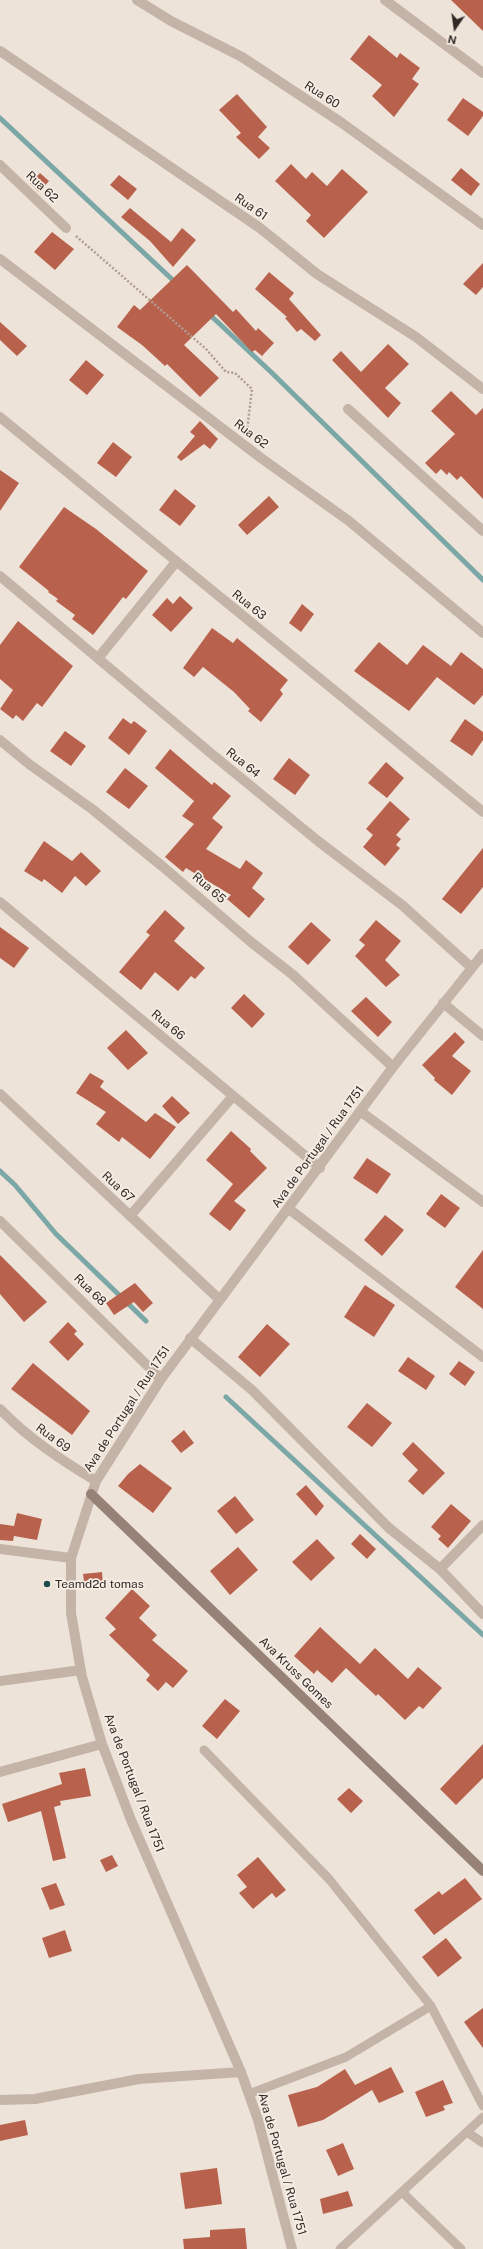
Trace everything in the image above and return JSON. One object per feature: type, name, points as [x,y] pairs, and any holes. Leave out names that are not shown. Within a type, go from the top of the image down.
[{"type":"street","name":"Rua 60","points":[[137,0],[171,21],[242,57],[342,123],[481,219]]},
{"type":"street","points":[[385,0],[483,73]]},
{"type":"street","name":"Rua 61","points":[[0,51],[260,228],[317,274],[416,337],[483,389]]},
{"type":"street","name":"Rua 62","points":[[0,165],[66,228]]},
{"type":"street","name":"Rua 62","points":[[0,258],[245,446],[349,521],[483,633]]},
{"type":"street","points":[[348,409],[483,531]]},
{"type":"street","name":"Rua 63","points":[[0,417],[483,812]]},
{"type":"street","points":[[99,657],[176,562]]},
{"type":"street","name":"Rua 64","points":[[0,576],[99,657],[212,755],[318,841],[402,905],[472,968]]},
{"type":"street","name":"Rua 65","points":[[0,740],[29,764],[92,809],[251,942],[294,975],[393,1066]]},
{"type":"street","name":"Rua 66","points":[[0,902],[320,1168]]},
{"type":"street","name":"Ava de Portugal / Rua 1751","points":[[292,2249],[258,2120],[242,2072],[131,1820],[102,1744],[81,1670],[71,1613],[71,1558],[96,1481],[161,1379],[219,1299],[320,1168],[393,1066],[483,954]]},
{"type":"street","points":[[443,1003],[483,1036]]},
{"type":"street","name":"Rua 67","points":[[0,1094],[219,1299]]},
{"type":"street","points":[[130,1216],[234,1096]]},
{"type":"street","points":[[360,1111],[483,1202]]},
{"type":"street","points":[[289,1209],[483,1357]]},
{"type":"street","name":"Rua 68","points":[[0,1221],[161,1379]]},
{"type":"street","points":[[190,1338],[252,1390],[389,1528],[440,1569],[483,1614]]},
{"type":"street","name":"Rua 69","points":[[0,1409],[21,1431],[65,1463],[96,1481]]},
{"type":"street","name":"Ava Kruss Gomes","points":[[91,1494],[483,1871]]},
{"type":"street","points":[[440,1569],[483,1525]]},
{"type":"street","points":[[0,1549],[71,1558]]},
{"type":"street","points":[[0,1681],[81,1670]]},
{"type":"street","points":[[0,1772],[102,1744]]},
{"type":"street","points":[[0,2100],[35,2099],[139,2079],[242,2072]]},
{"type":"lane","points":[[204,1750],[329,1879],[431,2006],[483,2106]]},
{"type":"lane","points":[[249,2094],[346,2057],[431,2006]]},
{"type":"lane","points":[[340,2249],[483,2117]]},
{"type":"lane","points":[[467,2132],[483,2143]]},
{"type":"lane","points":[[402,2192],[461,2249]]},
{"type":"path","points":[[66,228],[200,344],[226,372],[236,373],[252,389],[245,446]]},
{"type":"building","points":[[451,0],[483,0],[483,31]]},
{"type":"building","points":[[369,35],[397,58],[400,53],[420,68],[412,79],[419,84],[394,117],[372,96],[382,85],[350,59]]},
{"type":"building","points":[[237,94],[267,127],[258,137],[270,148],[259,159],[236,137],[241,133],[219,110]]},
{"type":"building","points":[[463,98],[483,112],[483,116],[468,136],[447,120]]},
{"type":"building","points":[[291,164],[306,179],[312,172],[327,186],[342,169],[368,192],[324,238],[306,221],[311,215],[275,181]]},
{"type":"building","points":[[461,168],[480,184],[471,196],[451,180]]},
{"type":"building","points":[[40,173],[49,181],[39,192],[30,183]]},
{"type":"building","points":[[119,175],[137,189],[128,200],[110,185]]},
{"type":"building","points":[[130,208],[171,242],[182,228],[196,240],[173,267],[150,241],[121,217]]},
{"type":"building","points":[[52,232],[74,249],[55,270],[34,252]]},
{"type":"building","points":[[483,263],[483,287],[476,295],[463,284]]},
{"type":"building","points":[[187,265],[233,312],[236,309],[256,331],[258,328],[274,343],[262,356],[255,350],[252,352],[216,314],[184,345],[219,378],[200,397],[167,364],[165,366],[142,345],[117,327],[134,305],[140,310]]},
{"type":"building","points":[[269,272],[294,293],[289,299],[321,335],[315,341],[301,329],[297,332],[285,318],[287,317],[255,289]]},
{"type":"building","points":[[0,322],[27,346],[17,356],[0,340]]},
{"type":"building","points":[[388,344],[409,364],[385,388],[401,403],[388,418],[332,360],[341,351],[361,372]]},
{"type":"building","points":[[86,360],[104,375],[87,395],[69,380]]},
{"type":"building","points":[[451,391],[476,415],[483,408],[483,499],[461,476],[457,480],[449,472],[447,475],[441,469],[436,474],[425,463],[455,434],[431,411]]},
{"type":"building","points":[[200,421],[218,439],[210,449],[204,444],[181,461],[177,457],[195,436],[190,432]]},
{"type":"building","points":[[113,442],[132,457],[116,477],[97,463]]},
{"type":"building","points":[[0,470],[19,483],[0,511]]},
{"type":"building","points":[[175,489],[196,506],[180,526],[159,510]]},
{"type":"building","points":[[269,496],[279,507],[247,535],[238,525]]},
{"type":"building","points":[[64,507],[96,529],[148,571],[126,599],[123,597],[93,635],[72,619],[75,615],[56,601],[58,599],[19,567]]},
{"type":"building","points":[[180,596],[193,608],[171,632],[152,615],[167,598],[173,604]]},
{"type":"building","points":[[302,604],[314,614],[301,632],[289,623]]},
{"type":"building","points":[[18,621],[73,666],[42,707],[37,703],[23,721],[16,715],[13,719],[0,709],[13,690],[0,679],[0,645]]},
{"type":"building","points":[[212,628],[233,643],[237,638],[288,680],[280,690],[283,694],[261,722],[248,711],[250,709],[234,692],[203,667],[194,677],[183,668]]},
{"type":"building","points":[[379,642],[407,665],[423,645],[451,666],[461,652],[483,669],[483,695],[474,705],[437,677],[409,711],[354,671]]},
{"type":"building","points":[[123,718],[131,724],[134,721],[147,731],[129,755],[108,738]]},
{"type":"building","points":[[465,719],[483,732],[483,740],[472,756],[450,741]]},
{"type":"building","points":[[65,731],[86,746],[71,766],[50,751]]},
{"type":"building","points":[[170,749],[212,785],[214,782],[231,796],[212,818],[223,827],[206,849],[240,869],[246,860],[263,873],[252,888],[265,899],[249,918],[227,899],[231,895],[186,868],[183,872],[165,857],[194,824],[182,816],[194,801],[155,768]]},
{"type":"building","points":[[289,758],[310,775],[295,795],[273,779]]},
{"type":"building","points":[[386,762],[404,778],[387,798],[368,783]]},
{"type":"building","points":[[125,768],[148,786],[129,809],[106,792]]},
{"type":"building","points":[[390,801],[410,819],[396,835],[401,839],[396,845],[400,848],[385,866],[363,847],[373,835],[366,829]]},
{"type":"building","points":[[44,841],[72,861],[81,852],[101,871],[86,886],[75,876],[62,893],[44,879],[42,882],[24,871]]},
{"type":"building","points":[[483,848],[483,887],[461,914],[442,899]]},
{"type":"building","points":[[165,910],[185,928],[174,941],[205,968],[195,979],[191,976],[178,991],[155,972],[141,990],[119,972],[150,935],[146,932]]},
{"type":"building","points":[[376,920],[401,941],[385,960],[400,975],[386,987],[355,956],[365,945],[359,940]]},
{"type":"building","points":[[311,922],[331,940],[308,965],[288,947]]},
{"type":"building","points":[[0,927],[29,948],[14,968],[0,958]]},
{"type":"building","points":[[244,994],[265,1014],[252,1028],[231,1008]]},
{"type":"building","points":[[366,997],[392,1022],[378,1037],[351,1011]]},
{"type":"building","points":[[126,1030],[148,1053],[128,1070],[107,1048]]},
{"type":"building","points":[[455,1032],[465,1042],[452,1056],[471,1071],[452,1095],[434,1080],[435,1078],[422,1065]]},
{"type":"building","points":[[90,1073],[104,1081],[100,1087],[146,1122],[155,1113],[176,1127],[150,1159],[122,1137],[119,1142],[96,1124],[106,1112],[76,1093]]},
{"type":"building","points":[[172,1096],[190,1113],[178,1124],[162,1106]]},
{"type":"building","points":[[231,1131],[251,1149],[250,1151],[267,1168],[234,1201],[246,1210],[230,1231],[209,1214],[233,1184],[206,1160]]},
{"type":"building","points":[[367,1158],[391,1174],[377,1194],[353,1178]]},
{"type":"building","points":[[441,1194],[460,1208],[445,1228],[426,1214]]},
{"type":"building","points":[[385,1215],[404,1230],[382,1256],[364,1240]]},
{"type":"building","points":[[483,1250],[483,1309],[455,1287]]},
{"type":"building","points":[[0,1255],[47,1302],[24,1322],[0,1294]]},
{"type":"building","points":[[135,1283],[153,1303],[143,1312],[134,1302],[114,1315],[106,1303]]},
{"type":"building","points":[[365,1285],[395,1305],[374,1337],[344,1317]]},
{"type":"building","points":[[68,1322],[77,1331],[74,1334],[84,1344],[68,1361],[49,1342]]},
{"type":"building","points":[[267,1324],[290,1344],[260,1377],[238,1357]]},
{"type":"building","points":[[408,1357],[435,1376],[426,1390],[398,1371]]},
{"type":"building","points":[[459,1361],[475,1372],[465,1386],[449,1374]]},
{"type":"building","points":[[33,1363],[90,1411],[72,1435],[11,1389]]},
{"type":"building","points":[[367,1403],[392,1423],[372,1447],[347,1427]]},
{"type":"building","points":[[184,1430],[194,1443],[181,1453],[171,1441]]},
{"type":"building","points":[[413,1442],[445,1473],[423,1495],[408,1481],[418,1470],[402,1454]]},
{"type":"building","points":[[140,1464],[172,1488],[153,1513],[118,1486],[128,1474]]},
{"type":"building","points":[[306,1485],[324,1506],[316,1516],[296,1494]]},
{"type":"building","points":[[235,1496],[254,1520],[236,1534],[217,1511]]},
{"type":"building","points":[[451,1504],[471,1521],[448,1548],[438,1539],[441,1536],[431,1527]]},
{"type":"building","points":[[17,1513],[42,1519],[37,1540],[14,1536],[13,1541],[0,1540],[0,1524],[14,1526]]},
{"type":"building","points":[[360,1534],[376,1549],[367,1559],[351,1544]]},
{"type":"building","points":[[317,1539],[335,1558],[311,1581],[292,1562]]},
{"type":"building","points":[[238,1547],[258,1570],[230,1595],[210,1571]]},
{"type":"building","points":[[102,1572],[103,1586],[85,1588],[83,1574]]},
{"type":"building","points":[[132,1589],[150,1606],[139,1618],[157,1635],[152,1640],[188,1671],[173,1688],[166,1682],[158,1691],[146,1680],[150,1675],[109,1635],[116,1629],[105,1618]]},
{"type":"building","points":[[320,1627],[360,1664],[375,1648],[408,1679],[418,1667],[442,1688],[423,1709],[419,1706],[405,1720],[378,1694],[376,1696],[346,1668],[332,1683],[317,1670],[314,1674],[294,1656]]},
{"type":"building","points":[[225,1699],[240,1711],[217,1739],[202,1726]]},
{"type":"building","points":[[483,1744],[483,1778],[456,1805],[440,1789]]},
{"type":"building","points":[[85,1768],[91,1796],[60,1801],[61,1805],[54,1807],[66,1858],[53,1861],[41,1811],[8,1822],[2,1804],[62,1784],[59,1773]]},
{"type":"building","points":[[349,1788],[363,1801],[351,1813],[337,1799]]},
{"type":"building","points":[[112,1855],[118,1866],[106,1872],[100,1860]]},
{"type":"building","points":[[258,1857],[286,1890],[276,1898],[272,1893],[253,1909],[239,1893],[247,1887],[237,1875]]},
{"type":"building","points":[[465,1878],[482,1899],[434,1935],[414,1910],[439,1891],[442,1895]]},
{"type":"building","points":[[56,1883],[65,1905],[50,1910],[41,1888]]},
{"type":"building","points":[[65,1930],[72,1951],[49,1958],[42,1938]]},
{"type":"building","points":[[446,1938],[462,1958],[438,1977],[422,1957]]},
{"type":"building","points":[[483,2008],[483,2048],[464,2022]]},
{"type":"building","points":[[391,2067],[404,2092],[379,2103],[372,2090],[323,2120],[298,2127],[288,2095],[317,2087],[345,2069],[355,2085]]},
{"type":"building","points":[[443,2080],[453,2103],[443,2106],[445,2110],[426,2117],[415,2092]]},
{"type":"building","points":[[25,2120],[28,2135],[0,2141],[0,2125]]},
{"type":"building","points":[[343,2143],[354,2169],[338,2176],[326,2150]]},
{"type":"building","points":[[217,2168],[222,2204],[185,2209],[180,2173]]},
{"type":"building","points":[[348,2191],[353,2206],[323,2214],[320,2199]]},
{"type":"building","points":[[245,2228],[247,2249],[184,2249],[183,2239],[210,2237],[210,2230]]},
{"type":"waterway","points":[[0,118],[176,283]]},
{"type":"waterway","points":[[208,313],[271,372],[483,580]]},
{"type":"waterway","points":[[0,1171],[15,1185],[56,1234],[146,1321]]},
{"type":"waterway","points":[[226,1397],[483,1635]]},
{"type":"place","name":"Teamd2d tomas","points":[[47,1584]]}]
